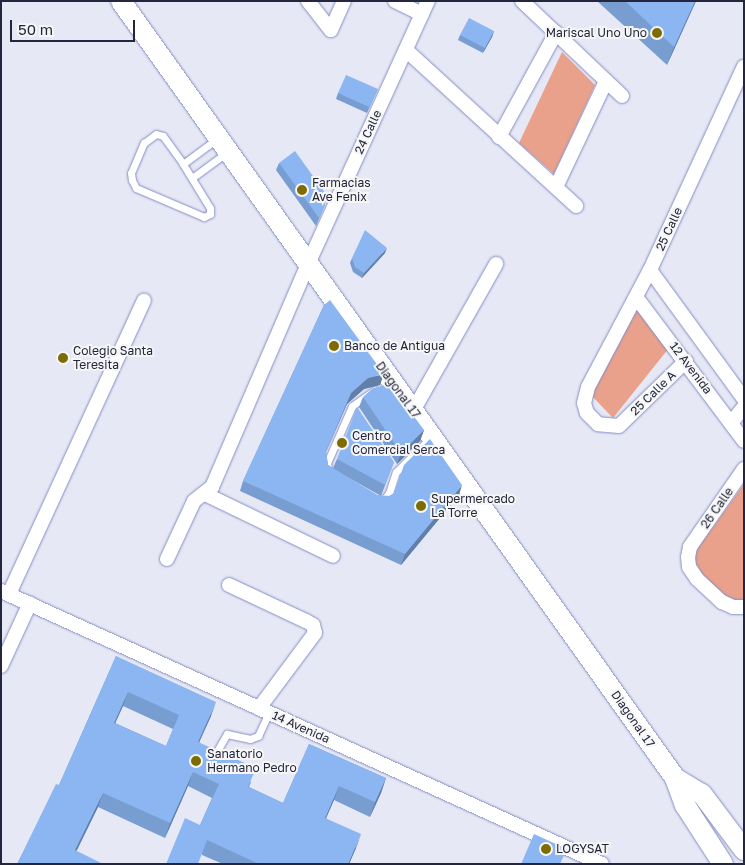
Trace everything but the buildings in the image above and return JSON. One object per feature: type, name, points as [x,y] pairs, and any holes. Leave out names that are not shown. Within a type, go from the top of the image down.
[{"type":"main road","name":"Diagonal 17","points":[[121,1],[675,778],[685,805],[723,864]]},
{"type":"main road","name":"Diagonal 17","points":[[675,778],[702,794],[744,850]]},
{"type":"street","points":[[308,1],[332,30],[344,1]]},
{"type":"street","points":[[395,1],[425,8]]},
{"type":"street","points":[[522,1],[622,96]]},
{"type":"street","name":"24 Calle","points":[[167,559],[194,501],[212,488],[308,264],[425,8]]},
{"type":"street","points":[[499,137],[556,33]]},
{"type":"street","points":[[406,50],[576,206]]},
{"type":"street","name":"25 Calle","points":[[619,426],[607,427],[592,420],[584,403],[588,387],[650,270],[744,67]]},
{"type":"street","points":[[556,187],[606,81]]},
{"type":"street","points":[[414,411],[496,264]]},
{"type":"street","name":"12 Avenida","points":[[650,270],[744,399]]},
{"type":"street","name":"12 Avenida","points":[[636,297],[744,440]]},
{"type":"street","points":[[5,593],[144,301]]},
{"type":"street","name":"25 Calle A","points":[[619,426],[686,361]]},
{"type":"street","points":[[732,423],[744,407]]},
{"type":"street","name":"26 Calle","points":[[744,469],[690,546],[689,567],[722,602],[733,607],[744,607]]},
{"type":"street","points":[[205,494],[333,556]]},
{"type":"street","points":[[229,585],[306,621],[312,625],[315,633],[264,710]]},
{"type":"street","name":"14 Avenida","points":[[5,593],[264,710],[582,860],[602,864]]},
{"type":"street","points":[[1,666],[30,603]]},
{"type":"lane","points":[[156,134],[163,136],[183,164],[210,208],[210,214],[204,217],[136,188],[132,180],[131,173],[144,143],[156,134]]},
{"type":"lane","points":[[183,164],[223,145]]},
{"type":"lane","points":[[192,178],[223,145]]},
{"type":"lane","points":[[332,477],[327,463],[352,406],[367,393],[396,387]]},
{"type":"lane","points":[[352,406],[357,414]]},
{"type":"lane","points":[[376,501],[385,501],[396,472],[431,436]]},
{"type":"lane","points":[[390,464],[396,472]]},
{"type":"lane","points":[[217,751],[227,734],[250,740],[258,736],[264,710]]},
{"type":"shaded area","points":[[562,52],[595,85],[554,174],[519,143]]},
{"type":"shaded area","points":[[636,299],[669,348],[613,418],[591,395]]},
{"type":"shaded area","points":[[744,484],[744,599],[737,608],[687,563]]},
{"type":"place","name":"Mariscal Uno Uno","points":[[657,33]]},
{"type":"place","name":"Farmacias Ave Fenix","points":[[302,190]]},
{"type":"place","name":"Banco de Antigua","points":[[334,346]]},
{"type":"place","name":"Colegio Santa Teresita","points":[[63,358]]},
{"type":"place","name":"Centro Comercial Serca","points":[[342,443]]},
{"type":"place","name":"Supermercado La Torre","points":[[421,506]]},
{"type":"place","name":"Sanatorio Hermano Pedro","points":[[196,761]]},
{"type":"place","name":"LOGYSAT","points":[[546,849]]}]
